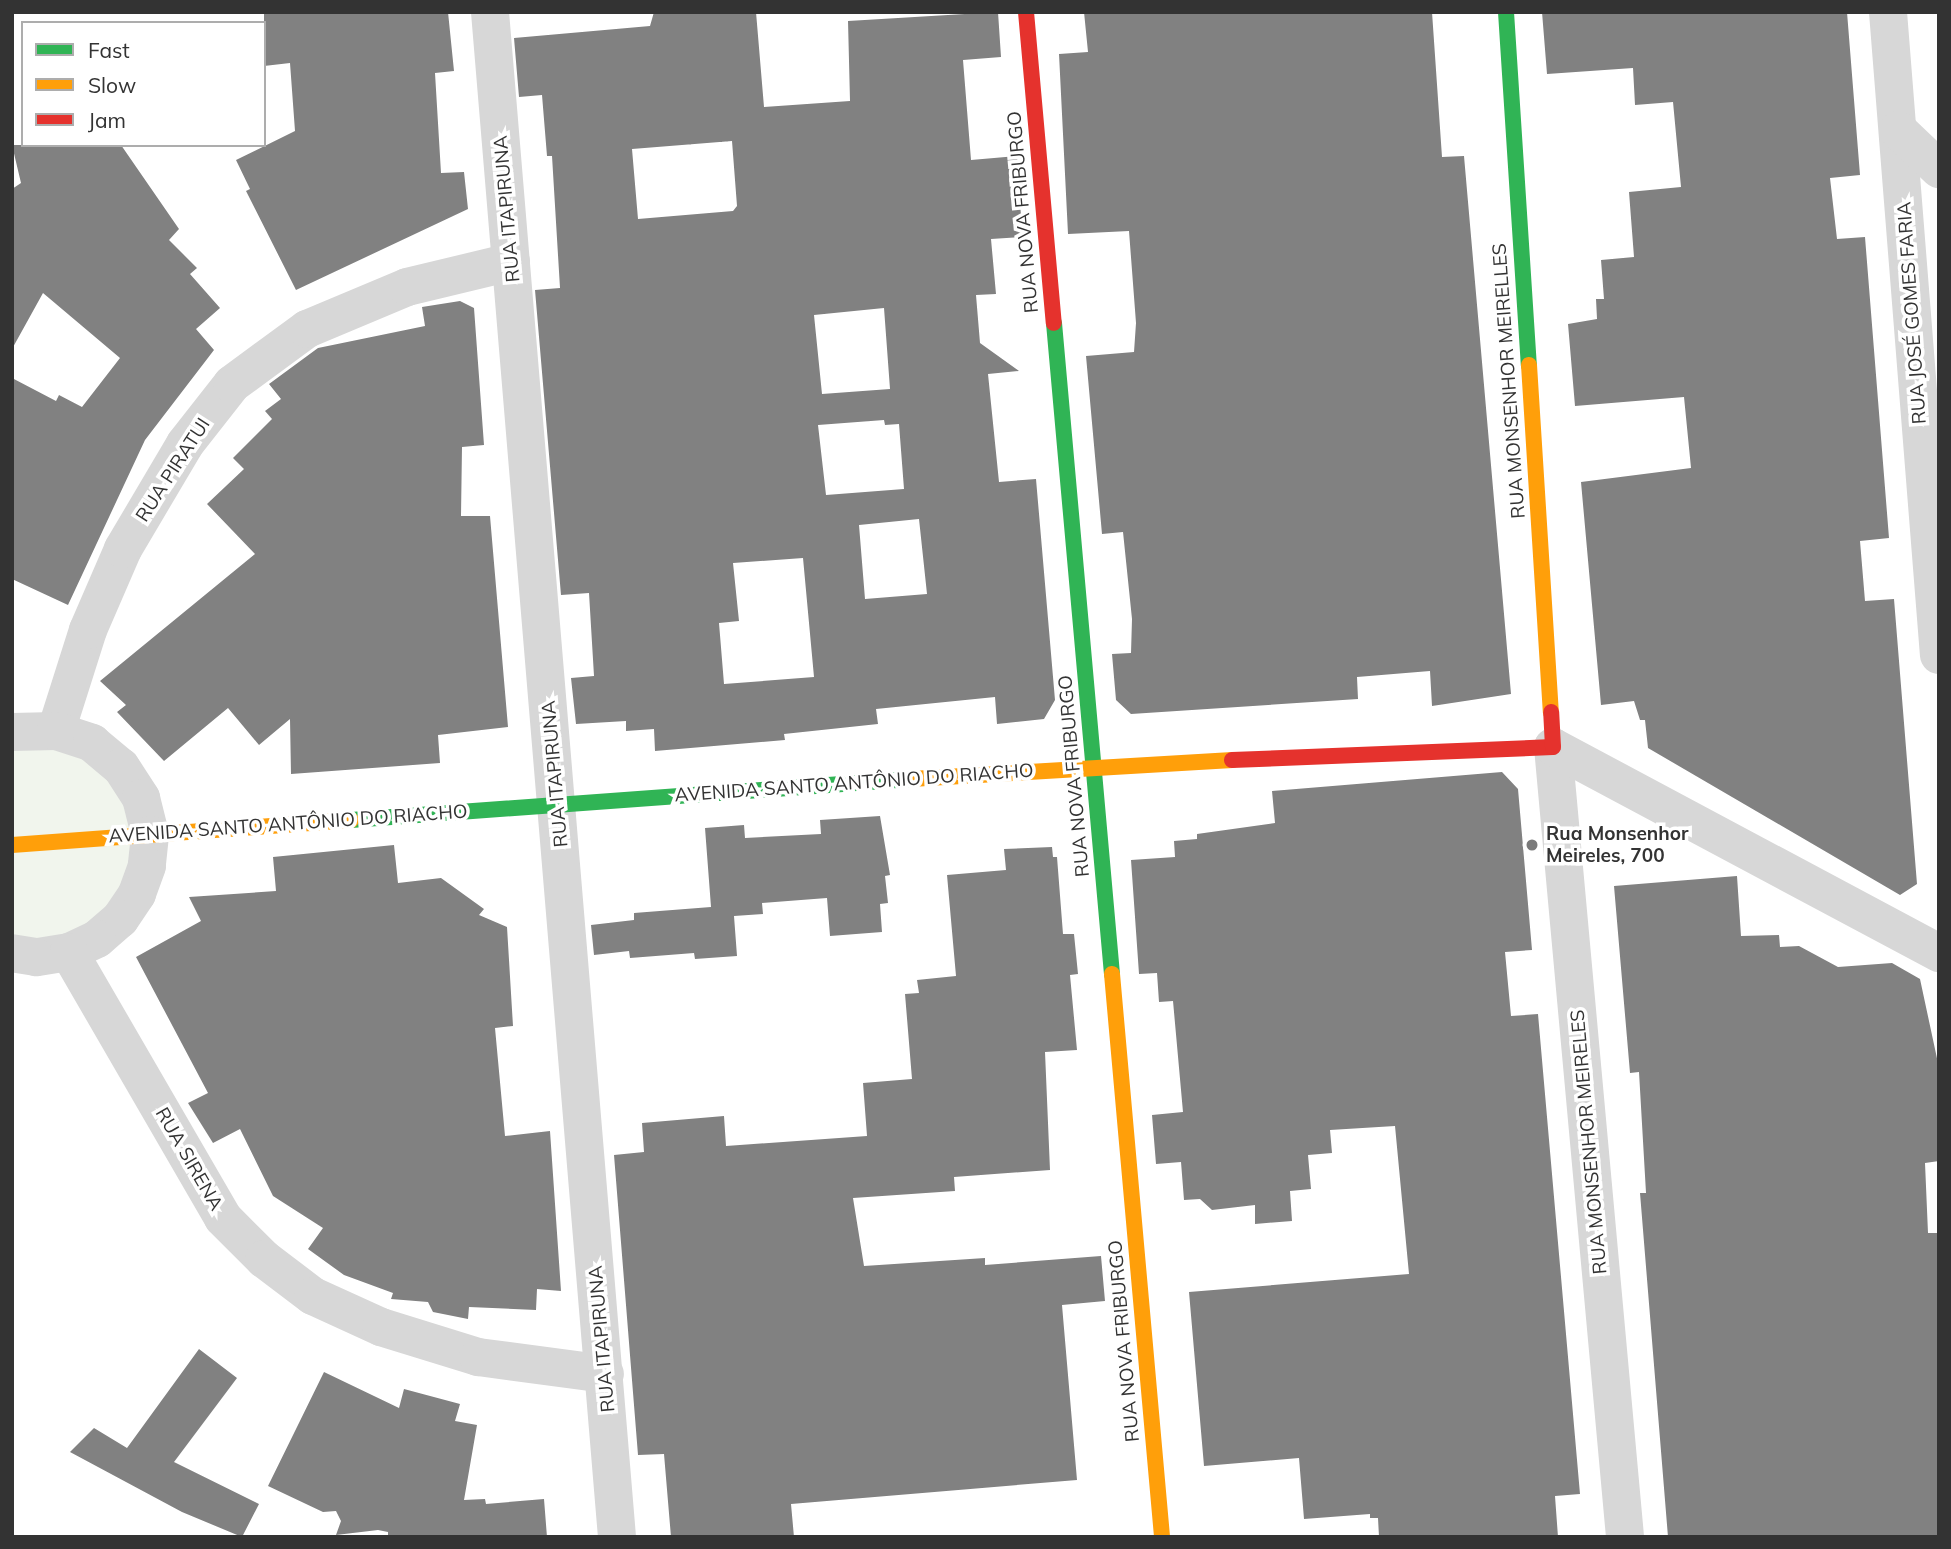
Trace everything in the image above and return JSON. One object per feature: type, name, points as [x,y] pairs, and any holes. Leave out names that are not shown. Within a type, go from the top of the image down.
[{"type":"street","name":"RUA ITAPIRUNA","points":[[490,12],[617,1537]]},
{"type":"street","name":"RUA NOVA FRIBURGO","points":[[1026,12],[1162,1537]]},
{"type":"street","name":"RUA MONSENHOR MEIRELLES","points":[[1506,12],[1553,747]]},
{"type":"street","name":"RUA JOSÉ GOMES FARIA","points":[[1888,12],[1939,655]]},
{"type":"street","points":[[1898,130],[1939,169]]},
{"type":"street","name":"RUA PIRATUI","points":[[56,731],[88,629],[123,549],[185,444],[232,384],[307,329],[407,287],[511,262]]},
{"type":"street","points":[[12,732],[56,731],[92,743],[121,767],[141,799],[150,835],[148,866],[137,894],[120,919],[97,939],[69,952],[36,957],[12,953]]},
{"type":"street","name":"AVENIDA SANTO ANTÔNIO DO RIACHO","points":[[12,845],[1094,766],[1553,747]]},
{"type":"street","points":[[1553,747],[1939,953]]},
{"type":"street","name":"RUA MONSENHOR MEIRELES","points":[[1553,747],[1625,1537]]},
{"type":"street","name":"RUA SIRENA","points":[[69,952],[223,1218],[264,1259],[313,1296],[381,1327],[478,1357],[605,1374]]},
{"type":"shaded area","points":[[12,740],[100,756],[144,848],[90,935],[12,944]]},
{"type":"building","points":[[264,12],[448,12],[454,71],[435,73],[441,173],[464,172],[468,209],[296,290],[246,191],[250,189],[236,160],[295,131],[290,63],[266,66]]},
{"type":"building","points":[[654,12],[756,12],[764,107],[850,101],[848,21],[998,12],[1001,57],[963,60],[971,160],[1017,156],[1024,237],[991,239],[996,294],[976,295],[980,343],[1019,371],[988,374],[999,482],[1036,479],[1055,700],[1044,719],[997,724],[995,697],[876,709],[878,724],[784,734],[785,740],[655,751],[654,729],[626,731],[626,721],[576,724],[571,678],[594,676],[589,593],[561,595],[535,290],[560,288],[552,156],[547,156],[542,95],[519,97],[514,38],[650,26]],"holes":[[[732,141],[737,206],[733,211],[638,219],[632,149]],[[884,308],[890,389],[822,394],[814,315]],[[884,420],[885,425],[899,424],[904,489],[826,495],[818,425]],[[919,519],[927,594],[865,599],[859,525]],[[803,558],[814,677],[724,684],[719,623],[739,621],[733,563]]]},
{"type":"building","points":[[1084,12],[1432,12],[1442,157],[1464,156],[1511,694],[1432,706],[1430,671],[1357,677],[1358,699],[1131,714],[1116,700],[1112,654],[1131,653],[1132,619],[1123,532],[1102,534],[1086,356],[1134,352],[1136,323],[1129,231],[1068,234],[1059,54],[1088,52]]},
{"type":"building","points":[[1542,12],[1847,12],[1860,175],[1830,178],[1837,239],[1865,237],[1889,538],[1860,541],[1865,601],[1894,599],[1917,884],[1900,895],[1648,748],[1645,720],[1640,720],[1634,701],[1601,705],[1581,482],[1691,468],[1684,397],[1575,406],[1568,324],[1597,319],[1596,299],[1604,299],[1601,260],[1634,257],[1629,192],[1681,187],[1673,102],[1635,105],[1633,68],[1547,74]]},
{"type":"building","points":[[12,145],[122,147],[179,229],[169,240],[197,268],[190,274],[220,308],[196,329],[214,350],[145,440],[68,605],[12,579],[12,378],[56,401],[59,395],[82,407],[120,358],[43,293],[12,349],[12,189],[21,183]]},
{"type":"building","points":[[460,301],[474,308],[484,445],[462,447],[461,516],[490,516],[508,727],[438,735],[440,763],[291,774],[290,719],[259,745],[228,708],[164,761],[117,712],[126,705],[100,681],[255,554],[207,504],[244,469],[233,458],[272,419],[265,411],[281,399],[269,384],[318,348],[425,326],[422,307]]},
{"type":"building","points":[[1502,772],[1518,789],[1532,950],[1505,952],[1511,1016],[1538,1014],[1580,1494],[1555,1496],[1558,1537],[1379,1537],[1378,1518],[1370,1518],[1370,1514],[1304,1519],[1299,1458],[1204,1466],[1189,1292],[1409,1274],[1395,1126],[1330,1130],[1332,1153],[1308,1155],[1311,1189],[1290,1191],[1292,1221],[1255,1224],[1255,1205],[1212,1210],[1200,1199],[1184,1200],[1181,1162],[1156,1164],[1152,1115],[1183,1112],[1173,1001],[1159,1002],[1157,973],[1139,974],[1131,860],[1175,857],[1174,841],[1197,839],[1197,834],[1275,823],[1272,791]]},
{"type":"building","points":[[880,816],[890,875],[885,876],[888,903],[880,904],[882,932],[830,936],[827,898],[762,903],[763,914],[734,916],[737,956],[695,959],[694,953],[630,958],[629,951],[594,955],[591,925],[634,920],[634,913],[711,907],[705,828],[744,825],[745,838],[821,834],[820,820]]},
{"type":"building","points":[[394,845],[398,883],[441,878],[484,909],[479,915],[507,927],[513,1026],[495,1028],[505,1136],[550,1131],[561,1291],[537,1289],[536,1310],[469,1307],[468,1319],[433,1312],[428,1302],[391,1299],[393,1293],[344,1275],[308,1249],[323,1228],[273,1196],[240,1129],[213,1143],[188,1103],[208,1093],[136,957],[201,921],[189,897],[276,891],[273,857]]},
{"type":"building","points":[[1052,847],[1053,857],[1057,857],[1063,934],[1074,934],[1078,974],[1070,975],[1077,1050],[1045,1052],[1050,1170],[954,1177],[955,1191],[853,1198],[864,1266],[985,1258],[985,1265],[1101,1256],[1105,1301],[1062,1305],[1077,1480],[791,1504],[794,1537],[671,1537],[664,1454],[638,1455],[614,1155],[644,1152],[642,1123],[724,1116],[726,1146],[867,1136],[863,1083],[912,1079],[905,994],[919,993],[917,980],[956,976],[947,875],[1006,870],[1004,849]]},
{"type":"building","points":[[1737,876],[1741,936],[1779,935],[1780,947],[1799,946],[1838,967],[1892,963],[1920,979],[1938,1063],[1939,1161],[1925,1163],[1928,1233],[1939,1233],[1939,1537],[1668,1537],[1640,1193],[1646,1193],[1639,1072],[1630,1073],[1614,886]]},
{"type":"building","points":[[199,1349],[237,1378],[174,1462],[259,1504],[242,1537],[182,1512],[70,1452],[94,1428],[127,1448]]},
{"type":"building","points":[[324,1372],[399,1408],[404,1389],[460,1404],[455,1421],[477,1425],[464,1500],[485,1499],[486,1504],[544,1499],[547,1537],[388,1537],[388,1532],[378,1530],[336,1535],[341,1521],[336,1511],[323,1512],[268,1486]]},
{"type":"traffic: fast","points":[[1506,12],[1529,365]]},
{"type":"traffic: fast","points":[[1054,323],[1112,974]]},
{"type":"traffic: fast","points":[[351,820],[911,779]]},
{"type":"traffic: slow","points":[[1529,365],[1551,712]]},
{"type":"traffic: slow","points":[[911,779],[1232,760]]},
{"type":"traffic: slow","points":[[12,845],[351,820]]},
{"type":"traffic: slow","points":[[1112,974],[1162,1537]]},
{"type":"traffic: jam","points":[[1026,12],[1054,323]]},
{"type":"traffic: jam","points":[[1232,760],[1553,747],[1551,712]]},
{"type":"place","name":"Rua Monsenhor Meireles, 700","points":[[1532,845]]}]
